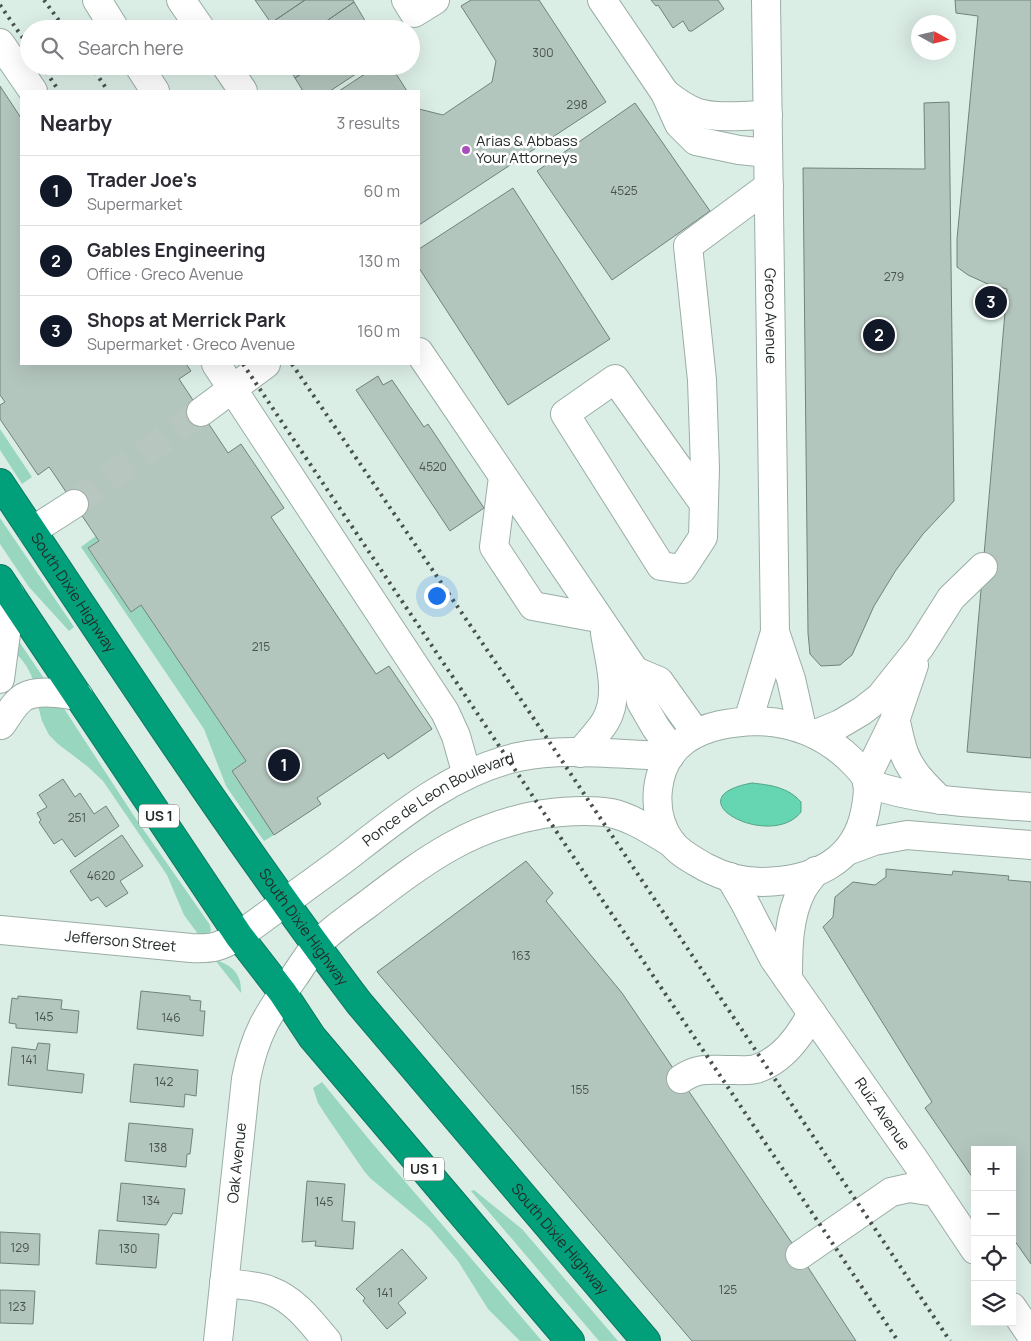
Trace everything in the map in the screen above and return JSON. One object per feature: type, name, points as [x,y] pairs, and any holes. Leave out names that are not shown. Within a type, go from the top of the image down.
[{"type":"highway","name":"South Dixie Highway","points":[[0,483],[176,747],[316,946],[359,1003],[646,1341]]},
{"type":"highway","name":"US 1","points":[[5,587],[239,936],[283,993],[312,1037],[570,1341]]},
{"type":"street","points":[[96,0],[109,20]]},
{"type":"street","points":[[182,0],[195,20]]},
{"type":"street","points":[[406,0],[414,13],[435,0]]},
{"type":"street","points":[[602,0],[665,93],[679,124],[696,141],[740,150],[768,152]]},
{"type":"street","name":"Greco Avenue","points":[[748,721],[775,632],[766,0]]},
{"type":"street","points":[[0,43],[20,72]]},
{"type":"street","points":[[22,75],[32,90]]},
{"type":"street","points":[[145,75],[154,90]]},
{"type":"street","points":[[232,75],[242,90]]},
{"type":"street","points":[[665,93],[682,106],[711,115],[768,115]]},
{"type":"street","points":[[704,504],[615,379],[565,414],[662,566],[682,569],[702,537],[704,504],[705,468],[702,380],[688,246],[769,186]]},
{"type":"street","points":[[420,353],[635,672],[642,702],[671,754]]},
{"type":"street","points":[[217,365],[445,712],[456,736],[467,775]]},
{"type":"street","points":[[201,412],[265,365]]},
{"type":"street","points":[[503,477],[494,547],[533,606],[601,622]]},
{"type":"street","points":[[32,532],[74,504]]},
{"type":"street","points":[[808,731],[840,724],[862,711],[880,697],[920,647],[950,598],[983,567]]},
{"type":"street","points":[[0,680],[5,587]]},
{"type":"street","points":[[580,753],[605,722],[612,703],[611,674],[601,622]]},
{"type":"street","name":"Greco Avenue","points":[[775,632],[808,731]]},
{"type":"street","points":[[848,851],[863,822],[867,803],[866,780],[895,718],[920,647]]},
{"type":"street","points":[[635,672],[659,681],[696,733]]},
{"type":"street","points":[[0,726],[24,697],[43,693],[79,696]]},
{"type":"street","points":[[895,718],[904,753],[911,767],[921,781],[940,800]]},
{"type":"street","points":[[672,843],[660,820],[658,796],[660,781],[671,754],[683,741],[696,733],[730,723],[748,721],[770,721],[808,731],[844,754],[866,780],[889,791],[940,800],[1031,806]]},
{"type":"street","name":"Ponce de Leon Boulevard","points":[[239,936],[417,806],[449,784],[467,775],[519,757],[548,754],[671,754]]},
{"type":"street","points":[[283,993],[316,946],[428,859],[468,836],[513,820],[560,812],[590,811],[611,813],[643,826],[672,843],[695,862],[730,877],[747,881],[794,879],[834,862],[848,851],[874,841],[907,835],[1031,845]]},
{"type":"street","points":[[788,979],[788,953],[795,909],[803,890],[816,871]]},
{"type":"street","name":"Ruiz Avenue","points":[[730,877],[774,959],[971,1244]]},
{"type":"street","name":"Jefferson Street","points":[[0,930],[203,948],[220,946],[239,936]]},
{"type":"street","name":"Oak Avenue","points":[[218,1341],[246,1079],[263,1023],[283,993]]},
{"type":"street","points":[[681,1079],[698,1070],[756,1069],[776,1058],[794,1042],[812,1014]]},
{"type":"street","points":[[800,1255],[891,1192],[909,1188],[935,1192]]},
{"type":"street","points":[[224,1283],[260,1288],[272,1291],[285,1298],[298,1308],[327,1341]]},
{"type":"street","points":[[1016,1313],[1031,1335]]},
{"type":"shaded area","points":[[0,429],[32,477],[22,484],[0,450]]},
{"type":"shaded area","points":[[0,518],[74,627],[69,631],[29,587],[0,544]]},
{"type":"shaded area","points":[[96,536],[99,541],[88,549],[131,612],[141,605],[246,761],[232,771],[274,835],[264,841],[226,786],[204,729],[81,547]]},
{"type":"shaded area","points":[[17,642],[20,643],[43,677],[44,680],[35,685],[27,666],[13,651]]},
{"type":"shaded area","points":[[37,702],[63,707],[134,816],[210,925],[211,931],[208,935],[201,938],[184,915],[167,875],[103,781],[49,735],[42,721]]},
{"type":"shaded area","points":[[752,783],[785,790],[801,802],[801,812],[787,823],[769,826],[751,824],[734,818],[724,809],[721,799],[729,790]]},
{"type":"shaded area","points":[[215,960],[227,965],[235,972],[240,981],[241,993]]},
{"type":"shaded area","points":[[322,1082],[542,1341],[520,1341],[488,1309],[458,1261],[430,1228],[364,1171],[318,1103],[313,1088]]},
{"type":"shaded area","points":[[474,1190],[522,1229],[618,1341],[599,1341],[471,1191]]},
{"type":"building","points":[[255,0],[305,0],[275,20],[269,20]]},
{"type":"building","points":[[305,0],[353,0],[354,2],[328,20],[275,20]]},
{"type":"building","points":[[471,0],[539,0],[606,102],[420,224],[420,109],[443,115],[492,82],[496,61],[461,6]]},
{"type":"building","points":[[651,0],[718,0],[724,9],[692,31],[689,31],[683,21],[673,28],[658,5],[656,6]]},
{"type":"building","points":[[955,0],[1031,0],[1031,758],[967,752],[1007,289],[990,285],[968,275],[957,267],[957,239],[978,16],[956,13]]},
{"type":"building","points":[[354,2],[365,20],[328,20]]},
{"type":"building","points":[[300,75],[354,75],[332,90],[302,90],[295,78]]},
{"type":"building","points":[[363,75],[397,75],[406,90],[341,90]]},
{"type":"building","points":[[0,86],[20,116],[20,365],[187,365],[191,371],[179,379],[228,453],[241,444],[284,508],[271,517],[376,674],[389,666],[432,729],[388,759],[384,753],[317,798],[321,804],[274,835],[232,771],[246,761],[141,605],[131,612],[88,548],[99,541],[52,471],[49,467],[38,475],[0,419],[0,405],[5,402],[0,395]]},
{"type":"building","points":[[949,102],[954,501],[923,534],[896,570],[874,606],[852,655],[840,665],[821,666],[810,654],[808,633],[803,168],[925,169],[924,103]]},
{"type":"building","points":[[635,103],[710,211],[612,280],[537,171]]},
{"type":"building","points":[[513,188],[610,339],[508,405],[420,270],[420,248]]},
{"type":"building","points":[[378,376],[383,385],[392,380],[424,427],[428,424],[484,508],[450,531],[356,390]]},
{"type":"building","points":[[63,779],[75,797],[80,793],[94,814],[106,806],[119,826],[75,857],[62,839],[54,844],[39,822],[41,820],[37,813],[47,807],[39,795]]},
{"type":"building","points":[[122,835],[143,866],[120,881],[128,893],[106,907],[98,897],[91,901],[70,871]]},
{"type":"building","points":[[526,861],[553,893],[546,901],[622,993],[800,1255],[856,1341],[692,1341],[377,972]]},
{"type":"building","points":[[886,869],[952,875],[953,871],[1009,876],[1008,880],[1031,882],[1031,1264],[1016,1243],[1016,1146],[971,1146],[971,1175],[925,1108],[932,1102],[823,927],[833,917],[835,897],[853,882],[875,885],[886,877]]},
{"type":"building","points":[[141,991],[190,996],[190,1000],[201,1001],[200,1011],[205,1011],[203,1036],[137,1029]]},
{"type":"building","points":[[18,996],[62,1000],[61,1009],[79,1011],[77,1033],[16,1028],[16,1024],[9,1023],[12,998],[18,999]]},
{"type":"building","points":[[38,1043],[50,1044],[47,1070],[84,1074],[82,1093],[8,1085],[12,1047],[36,1050]]},
{"type":"building","points":[[134,1064],[198,1070],[196,1096],[185,1094],[184,1107],[130,1102]]},
{"type":"building","points":[[129,1123],[193,1129],[190,1154],[187,1154],[186,1167],[125,1161]]},
{"type":"building","points":[[307,1181],[345,1184],[342,1221],[355,1222],[353,1249],[315,1246],[316,1241],[302,1242]]},
{"type":"building","points":[[121,1183],[185,1189],[182,1214],[173,1213],[166,1225],[117,1221]]},
{"type":"building","points":[[99,1230],[159,1234],[156,1268],[96,1264]]},
{"type":"building","points":[[0,1232],[40,1234],[39,1265],[0,1263]]},
{"type":"building","points":[[402,1249],[427,1278],[398,1303],[406,1313],[387,1329],[363,1301],[365,1298],[356,1289]]},
{"type":"building","points":[[0,1290],[35,1291],[33,1324],[0,1323]]},
{"type":"tunnel","points":[[74,504],[201,412]]},
{"type":"railway","points":[[44,0],[58,20]]},
{"type":"railway","points":[[0,5],[20,34]]},
{"type":"railway","points":[[48,75],[58,90]]},
{"type":"railway","points":[[97,75],[107,90]]},
{"type":"railway","points":[[244,365],[898,1341]]},
{"type":"railway","points":[[293,365],[528,710],[950,1341]]},
{"type":"place","name":"Arias & Abbass Your Attorneys","points":[[466,150]]},
{"type":"place","name":"Shops at Merrick Park","points":[[991,302]]},
{"type":"place","name":"Gables Engineering","points":[[879,335]]},
{"type":"place","name":"Trader Joe's","points":[[284,765]]}]
